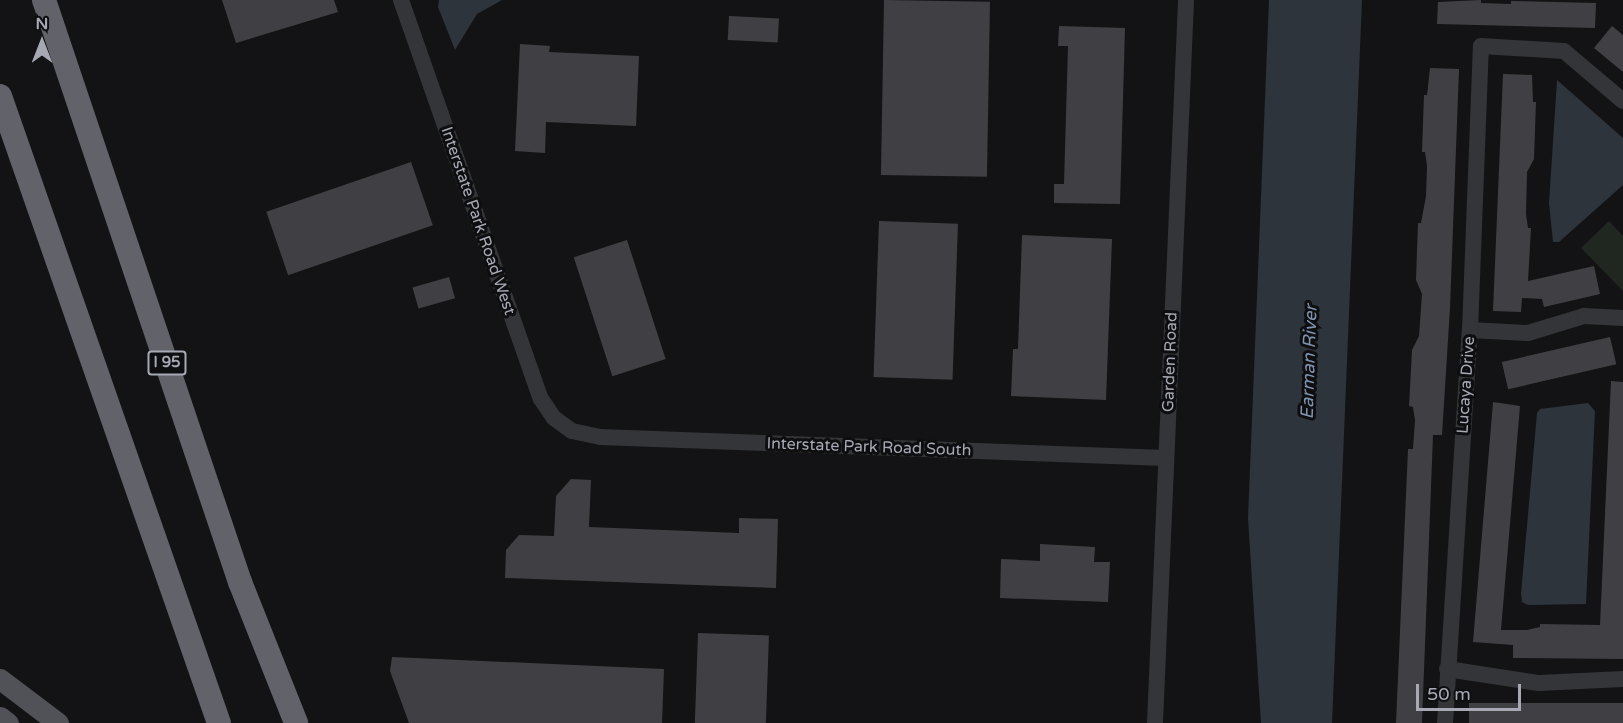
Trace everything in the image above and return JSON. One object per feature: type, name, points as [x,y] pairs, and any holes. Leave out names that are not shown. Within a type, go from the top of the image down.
[{"type":"highway","name":"I 95","points":[[44,0],[240,582],[296,723]]},
{"type":"highway","points":[[0,96],[219,723]]},
{"type":"main road","points":[[0,679],[58,723]]},
{"type":"main road","points":[[0,695],[37,723]]},
{"type":"main road","points":[[0,717],[8,723]]},
{"type":"street","name":"Interstate Park Road West","points":[[400,0],[541,399],[554,418],[572,431]]},
{"type":"street","name":"Garden Road","points":[[1155,723],[1186,0]]},
{"type":"street","name":"Lucaya Drive","points":[[1445,723],[1470,330],[1481,46],[1564,51],[1623,101]]},
{"type":"street","points":[[1470,330],[1528,333],[1584,316],[1623,318]]},
{"type":"street","name":"Interstate Park Road South","points":[[572,431],[600,437],[1166,458]]},
{"type":"street","points":[[1448,669],[1539,683],[1623,679]]},
{"type":"shaded area","points":[[1609,221],[1623,236],[1623,291],[1581,248]]},
{"type":"water","points":[[439,0],[502,0],[477,14],[455,50],[438,7]]},
{"type":"water","name":"Earman River","points":[[1269,0],[1362,0],[1332,723],[1261,723],[1248,518]]},
{"type":"water","points":[[1557,80],[1623,138],[1623,185],[1559,242],[1553,242],[1549,203]]},
{"type":"water","points":[[1588,403],[1595,411],[1586,604],[1528,605],[1522,602],[1521,593],[1537,413],[1540,409]]},
{"type":"building","points":[[222,0],[334,0],[338,12],[236,43]]},
{"type":"building","points":[[884,0],[990,2],[987,177],[881,175]]},
{"type":"building","points":[[1481,0],[1481,3],[1511,4],[1511,1],[1596,3],[1595,28],[1437,24],[1438,2]]},
{"type":"building","points":[[729,16],[779,19],[778,43],[728,40]]},
{"type":"building","points":[[1059,26],[1125,28],[1120,204],[1054,203],[1054,184],[1064,184],[1068,46],[1058,46]]},
{"type":"building","points":[[1612,26],[1623,35],[1623,72],[1594,48]]},
{"type":"building","points":[[520,44],[550,46],[549,52],[639,56],[636,126],[546,122],[545,153],[515,151]]},
{"type":"building","points":[[1430,68],[1459,69],[1450,308],[1442,435],[1433,435],[1422,723],[1396,723],[1408,449],[1413,449],[1415,420],[1413,407],[1409,406],[1412,350],[1419,336],[1422,294],[1416,280],[1418,223],[1421,223],[1426,196],[1427,166],[1425,152],[1422,152],[1424,95],[1427,95]]},
{"type":"building","points":[[1503,74],[1532,75],[1533,102],[1536,102],[1534,159],[1527,172],[1526,214],[1528,228],[1531,228],[1528,281],[1594,266],[1600,294],[1544,307],[1542,299],[1522,298],[1521,312],[1493,311]]},
{"type":"building","points":[[411,162],[433,225],[288,275],[266,212]]},
{"type":"building","points":[[879,221],[958,224],[953,380],[874,377]]},
{"type":"building","points":[[1022,235],[1112,239],[1106,400],[1011,396],[1013,349],[1018,349]]},
{"type":"building","points":[[627,240],[666,359],[612,376],[574,257]]},
{"type":"building","points":[[449,277],[455,298],[419,309],[412,287]]},
{"type":"building","points":[[1610,337],[1616,364],[1508,389],[1502,362]]},
{"type":"building","points":[[1611,381],[1623,382],[1623,659],[1513,658],[1513,645],[1473,642],[1493,402],[1520,406],[1501,630],[1527,630],[1540,627],[1540,624],[1600,625]]},
{"type":"building","points":[[571,479],[591,480],[589,527],[739,533],[739,518],[778,519],[776,588],[505,578],[506,550],[519,535],[554,536],[556,496]]},
{"type":"building","points":[[1040,544],[1095,547],[1094,562],[1110,562],[1108,602],[1000,598],[1001,559],[1040,561]]},
{"type":"building","points":[[698,633],[769,635],[766,723],[695,723]]},
{"type":"building","points":[[392,657],[664,669],[662,723],[409,723],[390,671]]},
{"type":"building","points":[[1469,703],[1623,703],[1623,723],[1469,723]]}]
